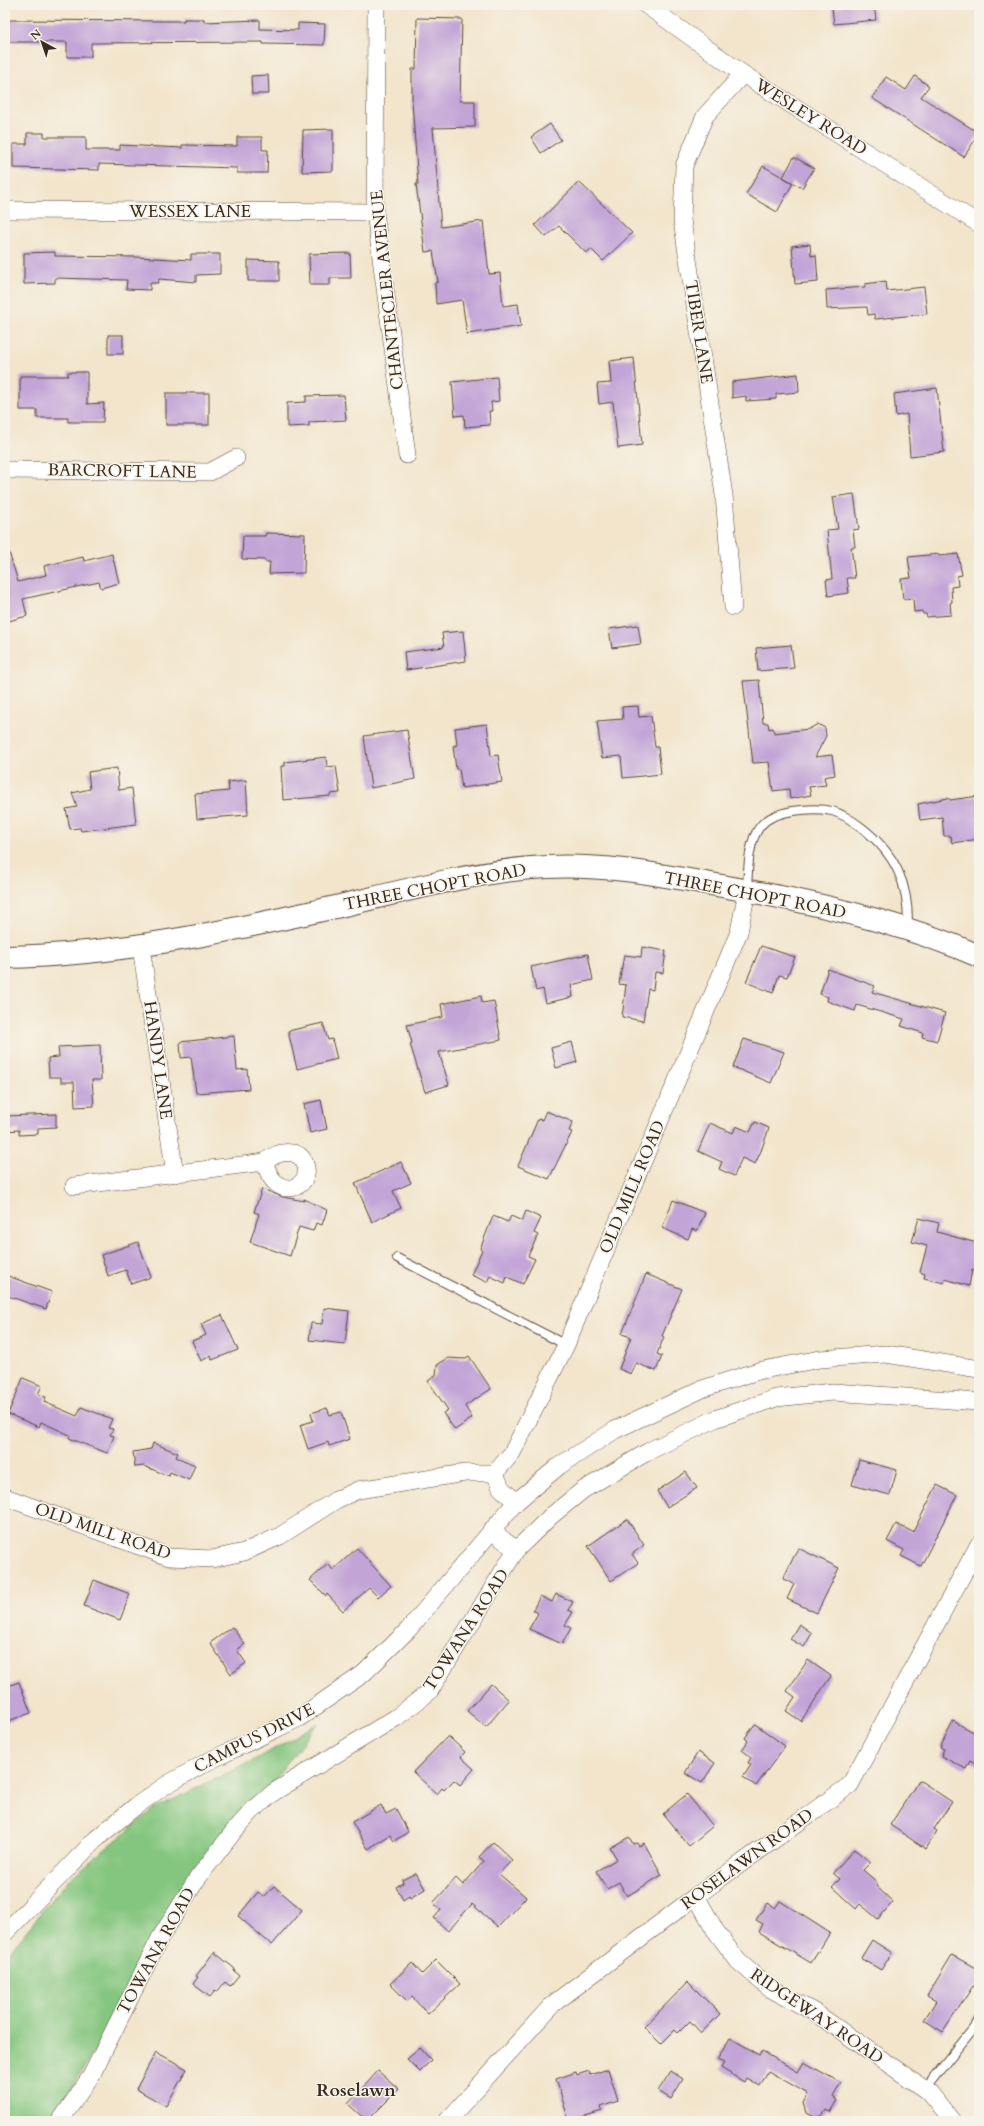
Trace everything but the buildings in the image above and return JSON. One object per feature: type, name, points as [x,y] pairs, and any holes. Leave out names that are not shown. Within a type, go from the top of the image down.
[{"type":"main road","name":"THREE CHOPT ROAD","points":[[5,957],[74,953],[141,946],[250,926],[457,879],[534,868],[566,867],[617,869],[714,883],[747,891],[798,900],[908,930],[979,956]]},
{"type":"street","name":"CHANTECLER AVENUE","points":[[376,5],[375,212],[407,455]]},
{"type":"street","name":"WESLEY ROAD","points":[[646,5],[743,74],[979,224]]},
{"type":"street","name":"TIBER LANE","points":[[733,607],[724,495],[682,220],[684,166],[705,116],[743,74]]},
{"type":"street","name":"WESSEX LANE","points":[[5,210],[375,212]]},
{"type":"street","name":"BARCROFT LANE","points":[[5,470],[210,472],[236,458]]},
{"type":"street","name":"OLD MILL ROAD","points":[[5,1497],[169,1557],[212,1559],[244,1552],[280,1536],[336,1500],[358,1490],[465,1472],[495,1472],[512,1453],[566,1345],[740,932],[747,891]]},
{"type":"street","name":"HANDY LANE","points":[[141,946],[175,1174]]},
{"type":"street","points":[[74,1186],[265,1162]]},
{"type":"street","points":[[516,1550],[491,1530],[516,1502],[559,1466],[615,1430],[702,1389],[758,1371],[820,1359],[886,1354],[979,1369]]},
{"type":"street","name":"TOWANA ROAD","points":[[60,2121],[91,2076],[160,1938],[197,1879],[234,1831],[252,1811],[274,1792],[397,1717],[429,1692],[516,1550],[551,1516],[584,1490],[636,1458],[715,1419],[768,1400],[833,1392],[979,1402]]},
{"type":"street","points":[[495,1472],[501,1488],[516,1502]]},
{"type":"street","name":"CAMPUS DRIVE","points":[[5,1934],[96,1839],[136,1806],[166,1785],[207,1762],[299,1718],[363,1674],[408,1630],[491,1530]]},
{"type":"street","name":"ROSELAWN ROAD","points":[[447,2121],[553,2004],[696,1896],[850,1785],[979,1544]]},
{"type":"street","name":"RIDGEWAY ROAD","points":[[696,1896],[715,1930],[738,1961],[769,1988],[814,2012],[925,2089],[930,2093],[952,2121]]},
{"type":"lane","points":[[747,891],[749,860],[755,834],[763,822],[784,813],[807,809],[833,811],[851,819],[868,832],[884,847],[894,862],[905,892],[908,913],[908,930]]},
{"type":"lane","points":[[397,1258],[566,1345]]},
{"type":"lane","points":[[925,2089],[976,2025],[979,2018]]},
{"type":"green space","points":[[318,1723],[160,1930],[87,2063],[52,2121],[5,2121],[5,1957],[68,1880],[154,1809],[262,1756]]},
{"type":"district","name":"Roselawn","points":[[356,2090]]}]
